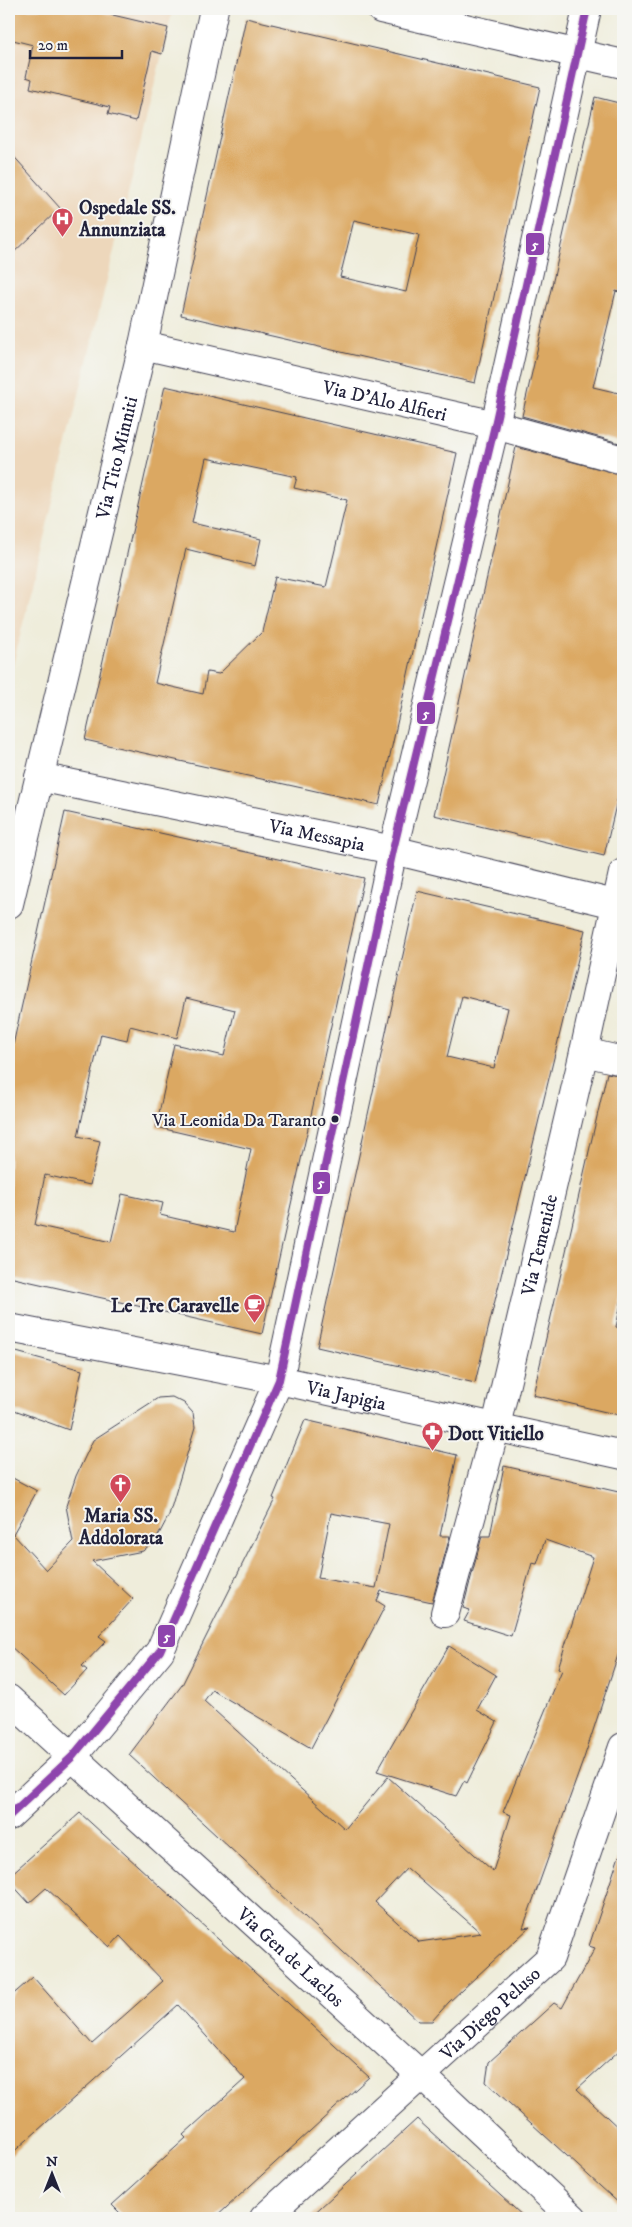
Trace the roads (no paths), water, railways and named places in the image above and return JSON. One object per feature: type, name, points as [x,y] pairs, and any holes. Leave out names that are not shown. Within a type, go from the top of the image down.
[{"type":"street","name":"Via Tito Minniti","points":[[9,904],[143,345],[214,9]]},
{"type":"street","points":[[381,9],[623,64]]},
{"type":"street","points":[[9,1816],[72,1757],[160,1652],[279,1380],[393,850],[495,425],[587,9]]},
{"type":"street","name":"Via D'Alo Alfieri","points":[[143,345],[495,425],[623,460]]},
{"type":"street","name":"Via Messapia","points":[[39,777],[393,850],[620,905]]},
{"type":"street","name":"Via Temenide","points":[[446,1613],[496,1426],[620,905],[623,874]]},
{"type":"street","points":[[584,1052],[623,1061]]},
{"type":"street","name":"Via Japigia","points":[[9,1328],[279,1380],[623,1455]]},
{"type":"street","name":"Via Gen de Laclos","points":[[9,1699],[421,2075],[573,2218]]},
{"type":"street","name":"Via Diego Peluso","points":[[264,2218],[550,1958],[623,1747]]},
{"type":"place","name":"Ospedale SS. Annunziata","points":[[63,237]]},
{"type":"place","name":"Via Leonida Da Taranto","points":[[335,1119]]},
{"type":"place","name":"Le Tre Caravelle","points":[[255,1324]]},
{"type":"place","name":"Dott Vitiello","points":[[432,1452]]},
{"type":"place","name":"Maria SS. Addolorata","points":[[121,1503]]}]
